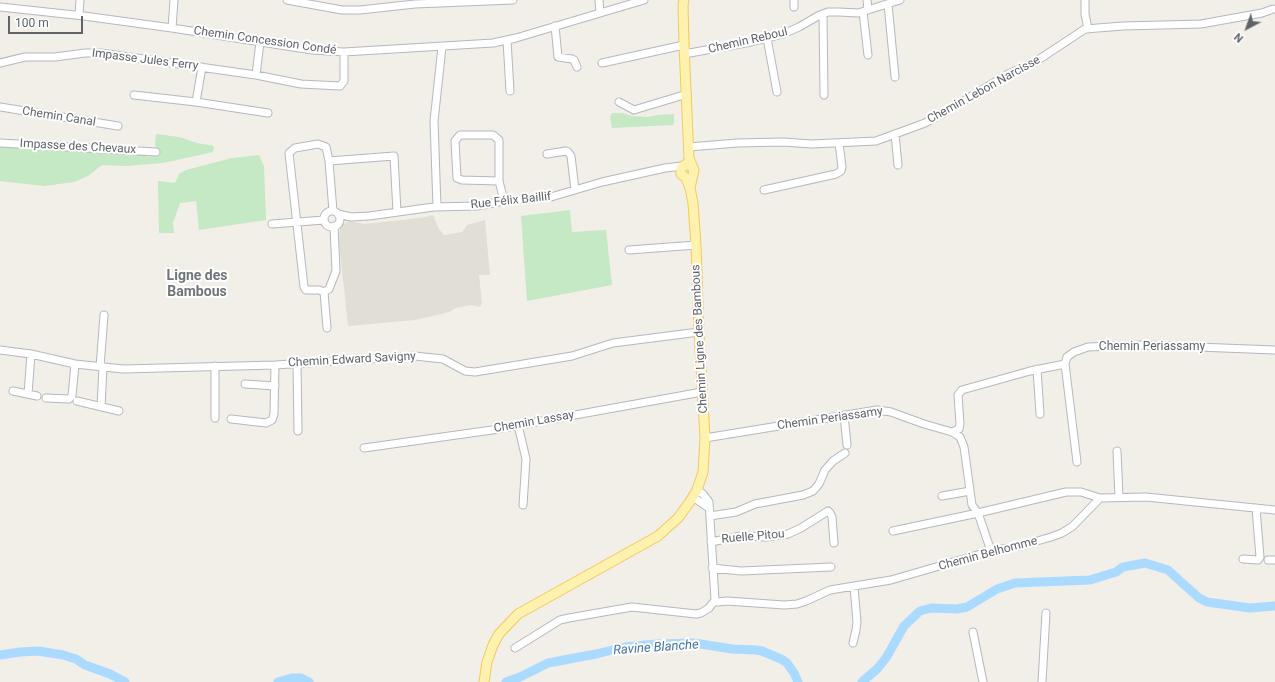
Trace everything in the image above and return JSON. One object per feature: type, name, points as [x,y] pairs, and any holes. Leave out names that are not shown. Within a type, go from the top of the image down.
[{"type":"main road","name":"Chemin Ligne des Bambous","points":[[484,681],[487,662],[493,645],[499,634],[518,614],[654,539],[678,518],[695,493],[703,472],[705,438],[696,245],[690,188],[686,169],[689,148],[682,2]]},
{"type":"street","points":[[79,16],[80,0]]},
{"type":"street","points":[[172,28],[174,0]]},
{"type":"street","points":[[287,0],[320,3],[342,10],[360,10],[452,1],[512,0]]},
{"type":"street","points":[[599,0],[600,13]]},
{"type":"street","name":"Chemin Concession Condé","points":[[0,7],[172,28],[312,50],[344,52],[493,43],[644,0]]},
{"type":"street","points":[[867,0],[868,55]]},
{"type":"street","name":"Chemin Reboul","points":[[602,63],[684,50],[731,46],[783,34],[823,14],[834,12],[856,14],[900,0]]},
{"type":"street","points":[[1085,0],[1085,14],[1088,29]]},
{"type":"street","points":[[888,4],[895,77]]},
{"type":"street","name":"Chemin Lebon Narcisse","points":[[689,148],[737,143],[872,142],[925,123],[1012,72],[1035,62],[1088,29],[1201,24],[1262,13],[1273,9]]},
{"type":"street","points":[[823,14],[824,95]]},
{"type":"street","points":[[555,26],[558,57],[574,60],[577,67]]},
{"type":"street","points":[[766,38],[777,92]]},
{"type":"street","points":[[506,40],[510,91]]},
{"type":"street","points":[[256,75],[260,42]]},
{"type":"street","points":[[437,207],[434,121],[442,47]]},
{"type":"street","name":"Impasse Jules Ferry","points":[[0,63],[25,57],[55,57],[93,53],[256,75],[301,84],[340,86],[344,81],[344,52]]},
{"type":"street","points":[[196,102],[202,67]]},
{"type":"street","points":[[619,102],[634,110],[687,94]]},
{"type":"street","points":[[134,95],[196,102],[268,113]]},
{"type":"street","name":"Chemin Canal","points":[[0,107],[118,126]]},
{"type":"street","points":[[895,134],[898,165]]},
{"type":"street","points":[[499,181],[462,180],[457,178],[455,140],[460,135],[493,135],[499,140],[499,181],[504,201]]},
{"type":"street","name":"Impasse des Chevaux","points":[[0,143],[156,152]]},
{"type":"street","points":[[764,190],[836,174],[841,171],[842,167],[839,143]]},
{"type":"street","points":[[318,144],[326,147],[335,212],[340,217],[337,224],[336,272],[329,289],[324,292],[319,290],[304,289],[289,153],[295,148],[318,144]]},
{"type":"street","points":[[547,154],[568,152],[571,156],[575,190]]},
{"type":"street","points":[[329,161],[394,156],[397,212]]},
{"type":"street","name":"Rue Félix Baillif","points":[[337,224],[351,217],[437,207],[477,206],[504,201],[551,197],[602,182],[669,168],[686,169]]},
{"type":"street","points":[[335,212],[326,213],[324,220],[328,226],[337,224]]},
{"type":"street","name":"Rue Félix Baillif","points":[[335,212],[351,217]]},
{"type":"street","points":[[272,224],[324,220]]},
{"type":"street","points":[[629,250],[696,245]]},
{"type":"street","points":[[324,292],[327,328]]},
{"type":"street","points":[[102,407],[104,315]]},
{"type":"street","name":"Chemin Edward Savigny","points":[[0,350],[30,354],[75,364],[123,369],[275,365],[414,356],[443,359],[465,371],[482,372],[572,356],[613,343],[699,332]]},
{"type":"street","name":"Chemin Periassamy","points":[[1065,364],[1067,357],[1074,352],[1088,347],[1146,345],[1275,350]]},
{"type":"street","points":[[28,394],[30,354]]},
{"type":"street","points":[[297,363],[298,431]]},
{"type":"street","points":[[46,398],[68,399],[72,396],[75,364]]},
{"type":"street","points":[[952,432],[959,429],[958,395],[962,390],[1037,369],[1065,364],[1077,462]]},
{"type":"street","points":[[231,418],[266,423],[272,420],[274,414],[275,365]]},
{"type":"street","points":[[215,366],[215,418]]},
{"type":"street","points":[[1037,369],[1040,414]]},
{"type":"street","points":[[245,384],[275,386]]},
{"type":"street","points":[[13,391],[37,396]]},
{"type":"street","name":"Chemin Lassay","points":[[364,448],[518,425],[702,392]]},
{"type":"street","points":[[77,401],[119,412]]},
{"type":"street","name":"Chemin Periassamy","points":[[705,438],[844,415],[884,410],[952,432]]},
{"type":"street","points":[[844,415],[847,445]]},
{"type":"street","points":[[518,425],[526,459],[523,505]]},
{"type":"street","points":[[952,432],[960,437],[964,447],[972,505],[978,513],[991,551]]},
{"type":"street","points":[[1117,451],[1119,497]]},
{"type":"street","points":[[710,516],[736,512],[755,504],[803,495],[813,491],[819,484],[825,470],[833,461],[845,453]]},
{"type":"street","points":[[942,496],[970,491]]},
{"type":"street","points":[[893,531],[1066,492],[1081,492],[1100,498],[1119,497],[1174,499],[1275,510]]},
{"type":"street","points":[[515,648],[560,620],[568,618],[632,608],[696,614],[709,608],[714,598],[709,502],[707,498],[695,493]]},
{"type":"street","name":"Chemin Belhomme","points":[[714,598],[717,602],[727,601],[791,605],[806,601],[830,590],[891,580],[991,551],[1020,546],[1062,533],[1073,526],[1100,498]]},
{"type":"street","points":[[1243,559],[1258,560],[1260,557],[1256,508]]},
{"type":"street","name":"Ruelle Pitou","points":[[711,542],[741,536],[766,537],[788,534],[801,528],[828,511],[832,517],[834,543]]},
{"type":"street","points":[[712,568],[740,571],[831,567]]},
{"type":"street","points":[[853,642],[857,622],[854,587]]},
{"type":"street","points":[[1042,682],[1046,613]]},
{"type":"street","points":[[973,632],[983,682]]},
{"type":"shaded area","points":[[433,215],[439,229],[444,235],[462,232],[467,225],[485,220],[490,275],[479,275],[482,303],[480,307],[471,305],[456,308],[449,312],[415,320],[348,326],[339,241],[340,225],[349,221],[364,224]]},
{"type":"green space","points":[[612,113],[648,117],[674,114],[674,122],[673,125],[612,128],[610,117]]},
{"type":"green space","points":[[156,134],[179,137],[197,143],[214,146],[213,152],[163,163],[126,166],[102,165],[88,176],[74,182],[44,186],[0,181],[0,147],[145,153],[146,157],[155,156],[159,150],[155,146]]},
{"type":"green space","points":[[259,155],[264,166],[266,220],[199,230],[196,201],[180,203],[173,223],[174,233],[159,233],[158,181],[175,183],[179,174],[186,170],[232,158]]},
{"type":"green space","points":[[570,210],[572,232],[606,230],[612,285],[527,301],[521,216]]},
{"type":"waterway","name":"Ravine Blanche","points":[[862,682],[877,669],[886,658],[904,626],[920,611],[931,608],[957,609],[967,607],[997,589],[1015,583],[1090,580],[1116,572],[1123,567],[1145,563],[1168,570],[1199,598],[1207,602],[1250,608],[1275,606]]},
{"type":"waterway","name":"Ravine Blanche","points":[[506,682],[520,677],[548,663],[625,647],[694,643],[732,649],[762,651],[787,663],[798,682]]},
{"type":"waterway","name":"Ravine Blanche","points":[[0,655],[38,651],[63,655],[76,659],[85,665],[110,674],[125,682]]},
{"type":"waterway","name":"Ravine Blanche","points":[[278,682],[292,678],[301,678],[309,682]]},
{"type":"district","name":"Ligne des Bambous","points":[[197,284]]}]
